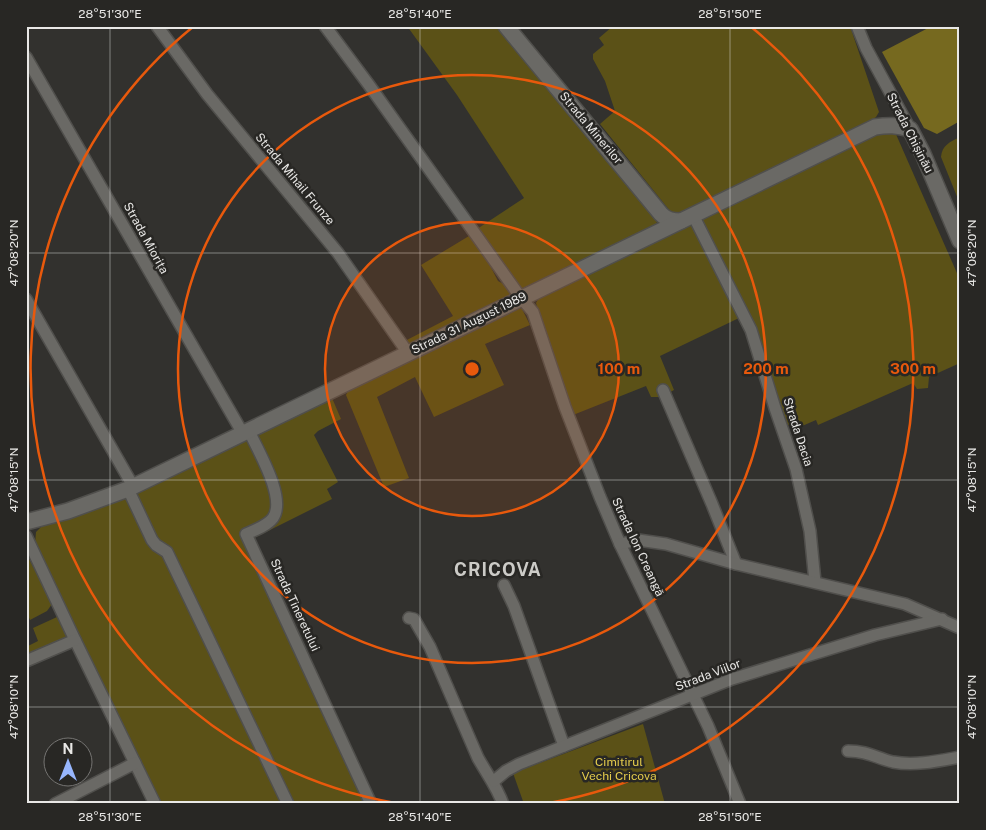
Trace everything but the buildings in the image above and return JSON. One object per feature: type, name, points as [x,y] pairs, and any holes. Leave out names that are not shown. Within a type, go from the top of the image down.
[{"type":"street","name":"Strada Mihail Frunze","points":[[157,26],[207,94],[338,253],[408,353]]},
{"type":"street","name":"Strada Ion Creangă","points":[[325,26],[533,312],[554,378],[581,452],[620,544],[694,694],[740,804]]},
{"type":"street","name":"Strada Minerilor","points":[[506,26],[666,219],[672,221],[687,218]]},
{"type":"street","name":"Strada Chișinău","points":[[857,26],[866,48],[923,154],[960,241]]},
{"type":"street","name":"Strada Miorița","points":[[26,57],[245,431]]},
{"type":"street","name":"Strada 31 August 1989","points":[[26,522],[82,507],[130,487],[875,127],[899,125],[910,129]]},
{"type":"street","name":"Strada Dacia","points":[[687,218],[751,330],[796,469],[810,531],[816,582]]},
{"type":"street","points":[[26,299],[130,487],[152,540],[167,552],[288,804]]},
{"type":"street","points":[[664,390],[736,564]]},
{"type":"street","name":"Strada Tineretului","points":[[245,431],[273,484],[277,500],[276,511],[272,519],[261,528],[246,534],[371,804]]},
{"type":"street","points":[[26,536],[156,804]]},
{"type":"street","points":[[620,544],[638,540],[666,544],[736,564],[905,604],[960,628]]},
{"type":"street","points":[[504,585],[514,606],[564,746]]},
{"type":"street","points":[[409,618],[414,620],[430,647],[478,758],[487,774],[494,781],[503,804]]},
{"type":"street","name":"Strada Viilor","points":[[494,781],[506,771],[519,764],[732,679],[874,635],[942,619]]},
{"type":"street","points":[[26,661],[75,640]]},
{"type":"street","points":[[848,752],[871,754],[891,761],[908,763],[960,757]]},
{"type":"street","points":[[55,804],[136,763]]},
{"type":"green space","points":[[407,26],[500,26],[650,210],[657,222],[655,226],[523,288],[519,288],[477,229],[524,198],[457,95]]},
{"type":"green space","points":[[613,26],[850,26],[879,112],[867,124],[674,216],[600,124],[615,111],[605,81],[593,59],[593,54],[604,45],[599,38]]},
{"type":"green space","points":[[875,132],[895,132],[960,280],[960,363],[929,377],[928,388],[917,389],[913,383],[818,425],[816,420],[793,430],[785,421],[753,327],[702,219]]},
{"type":"green space","points":[[960,137],[960,206],[957,207],[958,199],[941,157],[945,147]]},
{"type":"green space","points":[[687,224],[694,225],[739,318],[660,356],[674,390],[661,397],[651,397],[646,386],[573,415],[536,303],[540,296]]},
{"type":"green space","points":[[469,236],[484,254],[498,281],[507,286],[512,294],[410,345],[403,342],[453,316],[421,265]]},
{"type":"green space","points":[[516,307],[522,309],[530,325],[485,344],[504,385],[434,417],[415,377],[377,397],[409,478],[384,487],[346,395],[349,389]]},
{"type":"green space","points":[[332,398],[341,419],[314,435],[338,482],[327,489],[332,499],[254,538],[319,682],[317,698],[364,804],[161,804],[43,564],[35,544],[36,532],[43,525],[125,499]]},
{"type":"green space","points":[[26,553],[52,604],[47,611],[30,620],[26,610]]},
{"type":"green space","points":[[57,617],[67,638],[26,657],[26,647],[38,641],[33,628]]},
{"type":"green space","name":"Cimitirul Vechi Cricova","points":[[643,724],[665,804],[524,804],[513,773]]},
{"type":"shaded area","points":[[932,26],[960,26],[960,121],[937,134],[924,128],[882,52]]},
{"type":"district","name":"CRICOVA","points":[[498,570]]}]
